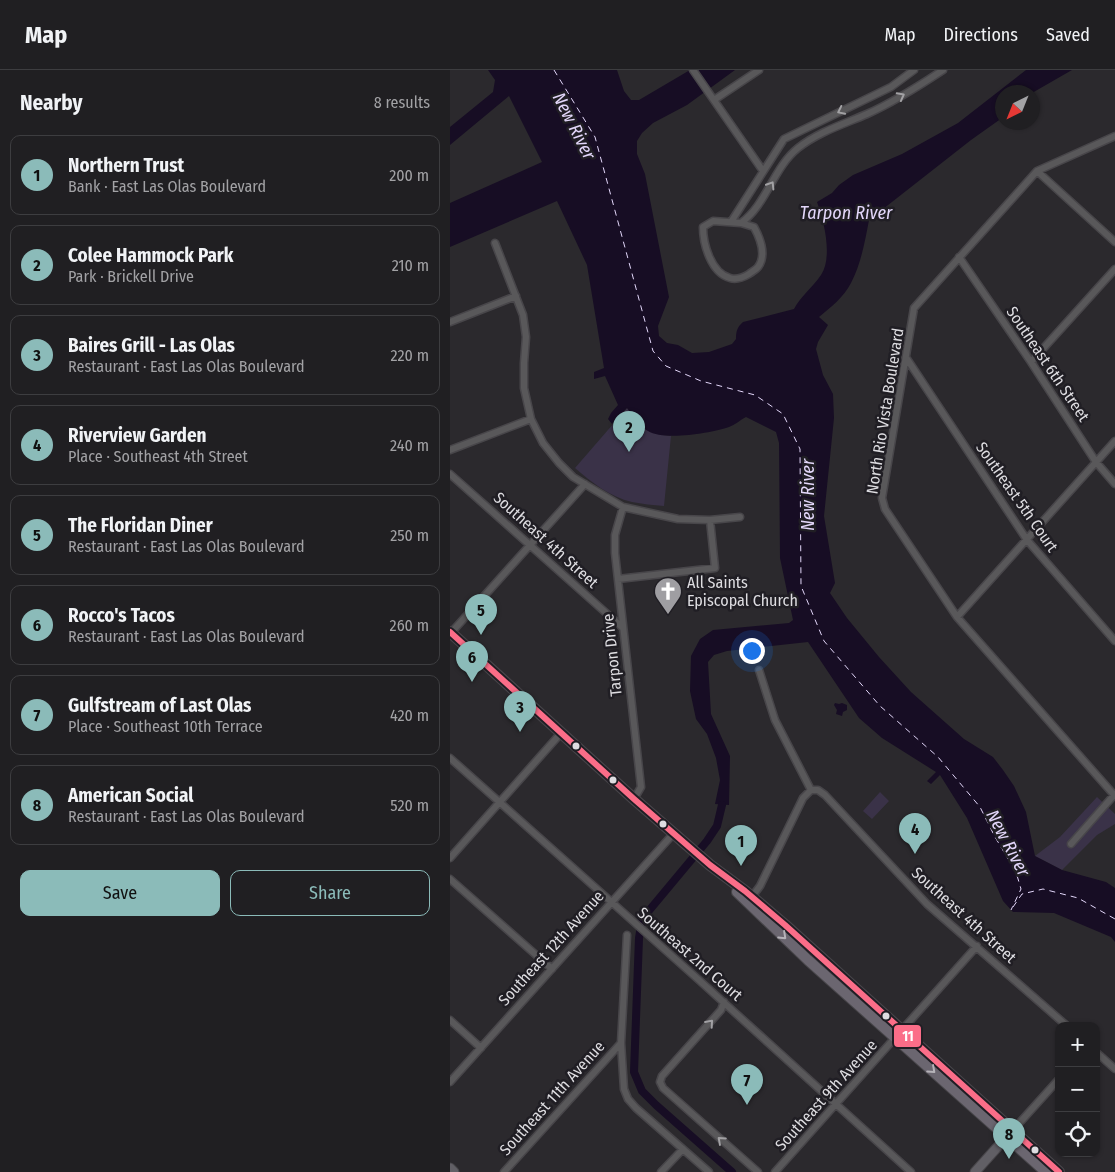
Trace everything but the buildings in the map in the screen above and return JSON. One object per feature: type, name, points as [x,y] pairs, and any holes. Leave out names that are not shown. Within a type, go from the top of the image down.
[{"type":"main road","points":[[450,633],[749,900],[785,925],[898,1034],[1010,1133],[1059,1172]]},
{"type":"main road","points":[[975,1172],[1010,1133]]},
{"type":"main road","points":[[1010,1133],[1046,1172]]},
{"type":"main road","points":[[450,1168],[454,1172]]},
{"type":"street","points":[[693,70],[763,171]]},
{"type":"street","points":[[714,100],[759,70]]},
{"type":"street","points":[[731,222],[784,139],[890,87],[914,70]]},
{"type":"street","points":[[741,223],[750,216],[785,162],[798,148],[824,132],[908,93],[943,70]]},
{"type":"street","name":"North Rio Vista Boulevard","points":[[1115,136],[1036,171],[914,308],[907,360],[882,498],[885,509],[957,616],[1115,795]]},
{"type":"street","points":[[1036,171],[1115,242]]},
{"type":"street","points":[[713,221],[741,223],[754,226],[760,238],[762,257],[758,267],[744,277],[730,278],[718,270],[706,253],[703,227],[713,221]]},
{"type":"street","points":[[495,243],[523,315],[526,337],[524,388],[531,419],[543,443],[559,463],[573,477],[623,507],[678,519],[710,520],[740,517]]},
{"type":"street","name":"Southeast 6th Street","points":[[959,257],[1031,362],[1096,462],[1115,484]]},
{"type":"street","points":[[1031,362],[1115,269]]},
{"type":"street","points":[[450,322],[516,296]]},
{"type":"street","name":"Southeast 5th Court","points":[[907,360],[1027,540],[1115,642]]},
{"type":"street","points":[[450,450],[531,419]]},
{"type":"street","points":[[957,616],[1115,442]]},
{"type":"street","name":"Southeast 4th Street","points":[[450,474],[623,628]]},
{"type":"street","points":[[450,633],[585,484]]},
{"type":"street","name":"Tarpon Drive","points":[[623,507],[615,535],[615,553],[641,787],[634,799]]},
{"type":"street","points":[[618,579],[715,568],[710,520]]},
{"type":"street","points":[[749,900],[760,886],[803,798],[811,790],[776,720],[759,670]]},
{"type":"street","points":[[450,858],[561,733]]},
{"type":"street","name":"Southeast 2nd Court","points":[[450,758],[724,1002],[911,1172]]},
{"type":"street","name":"Southeast 4th Street","points":[[811,790],[818,790],[824,795],[910,886],[1062,1022]]},
{"type":"street","points":[[1071,844],[1115,795]]},
{"type":"street","name":"Southeast 12th Avenue","points":[[450,1082],[674,833]]},
{"type":"street","points":[[450,879],[552,969]]},
{"type":"street","points":[[627,935],[621,1043],[624,1089],[628,1099],[636,1108],[708,1172]]},
{"type":"street","name":"Southeast 9th Avenue","points":[[775,1172],[977,946]]},
{"type":"street","points":[[724,1002],[721,1010],[662,1076],[660,1082],[663,1088],[758,1172]]},
{"type":"street","points":[[450,1020],[481,1048]]},
{"type":"street","name":"Southeast 11th Avenue","points":[[504,1172],[621,1043]]},
{"type":"street","points":[[1100,1056],[1115,1069]]},
{"type":"street","points":[[1010,1133],[1055,1083]]},
{"type":"street","points":[[661,1172],[683,1149]]},
{"type":"shaded area","points":[[627,408],[645,428],[656,433],[671,436],[664,506],[632,502],[616,497],[594,484],[575,468]]},
{"type":"shaded area","points":[[880,792],[889,801],[872,819],[863,811]]},
{"type":"shaded area","points":[[1097,797],[1115,814],[1115,824],[1097,835],[1062,870],[1035,856],[1060,837]]},
{"type":"water","points":[[488,70],[617,70],[624,91],[631,100],[639,100],[690,70],[735,70],[687,105],[653,123],[642,133],[637,141],[637,154],[645,174],[669,297],[658,326],[659,336],[667,343],[678,345],[692,353],[709,352],[732,344],[736,339],[738,328],[743,322],[794,309],[821,275],[825,267],[826,239],[817,202],[832,193],[839,185],[853,175],[902,154],[958,123],[995,94],[995,123],[869,220],[860,260],[851,283],[841,298],[819,317],[828,325],[816,349],[823,375],[833,394],[834,418],[824,516],[835,583],[830,593],[847,618],[911,692],[964,739],[993,757],[1014,786],[1026,812],[1035,856],[1062,870],[1106,882],[1115,888],[1115,942],[1111,937],[1054,913],[1013,912],[1003,901],[967,818],[940,775],[931,784],[927,781],[936,772],[882,738],[859,718],[808,642],[727,651],[714,655],[708,662],[711,714],[730,756],[729,805],[715,804],[720,780],[716,758],[707,734],[696,719],[690,691],[691,656],[700,639],[713,630],[789,623],[793,620],[780,558],[779,443],[776,432],[746,417],[731,426],[711,432],[676,436],[655,434],[636,421],[627,408],[612,424],[608,419],[618,405],[605,376],[594,379],[594,372],[604,368],[587,265],[557,201],[450,247],[450,203],[542,162],[509,96],[450,145],[450,127],[493,92],[495,80]]},
{"type":"water","points":[[1026,70],[1072,70],[1040,88],[1040,85],[1007,85]]},
{"type":"water","points":[[835,703],[847,705],[847,710],[843,712],[842,716],[836,714]]},
{"type":"waterway","points":[[722,805],[717,826],[707,841],[642,919],[639,938],[634,1072],[642,1091],[732,1172]]},
{"type":"ferry route","points":[[554,70],[595,137],[653,351],[666,366],[701,381],[755,395],[783,414],[800,449],[801,586],[824,641],[880,706],[938,757],[980,807],[1016,872],[1021,889],[1011,910]]},
{"type":"ferry route","points":[[1013,907],[1022,894],[1043,889],[1078,898],[1115,919]]},
{"type":"transit line","name":"11","points":[[450,632],[634,799],[710,865],[745,891],[785,925],[1059,1172]]},
{"type":"place","name":"Colee Hammock Park","points":[[629,452]]},
{"type":"place","name":"All Saints Episcopal Church","points":[[668,615]]},
{"type":"place","name":"The Floridan Diner","points":[[481,635]]},
{"type":"place","name":"Rocco's Tacos","points":[[472,682]]},
{"type":"place","name":"Baires Grill - Las Olas","points":[[520,732]]},
{"type":"place","name":"Riverview Garden","points":[[915,854]]},
{"type":"place","name":"Northern Trust","points":[[741,866]]},
{"type":"place","name":"Gulfstream of Last Olas","points":[[747,1105]]},
{"type":"place","name":"American Social","points":[[1009,1159]]},
{"type":"water label","name":"New River","points":[[574,126]]},
{"type":"water label","name":"Tarpon River","points":[[846,213]]},
{"type":"water label","name":"New River","points":[[808,495]]},
{"type":"water label","name":"New River","points":[[1008,843]]}]
